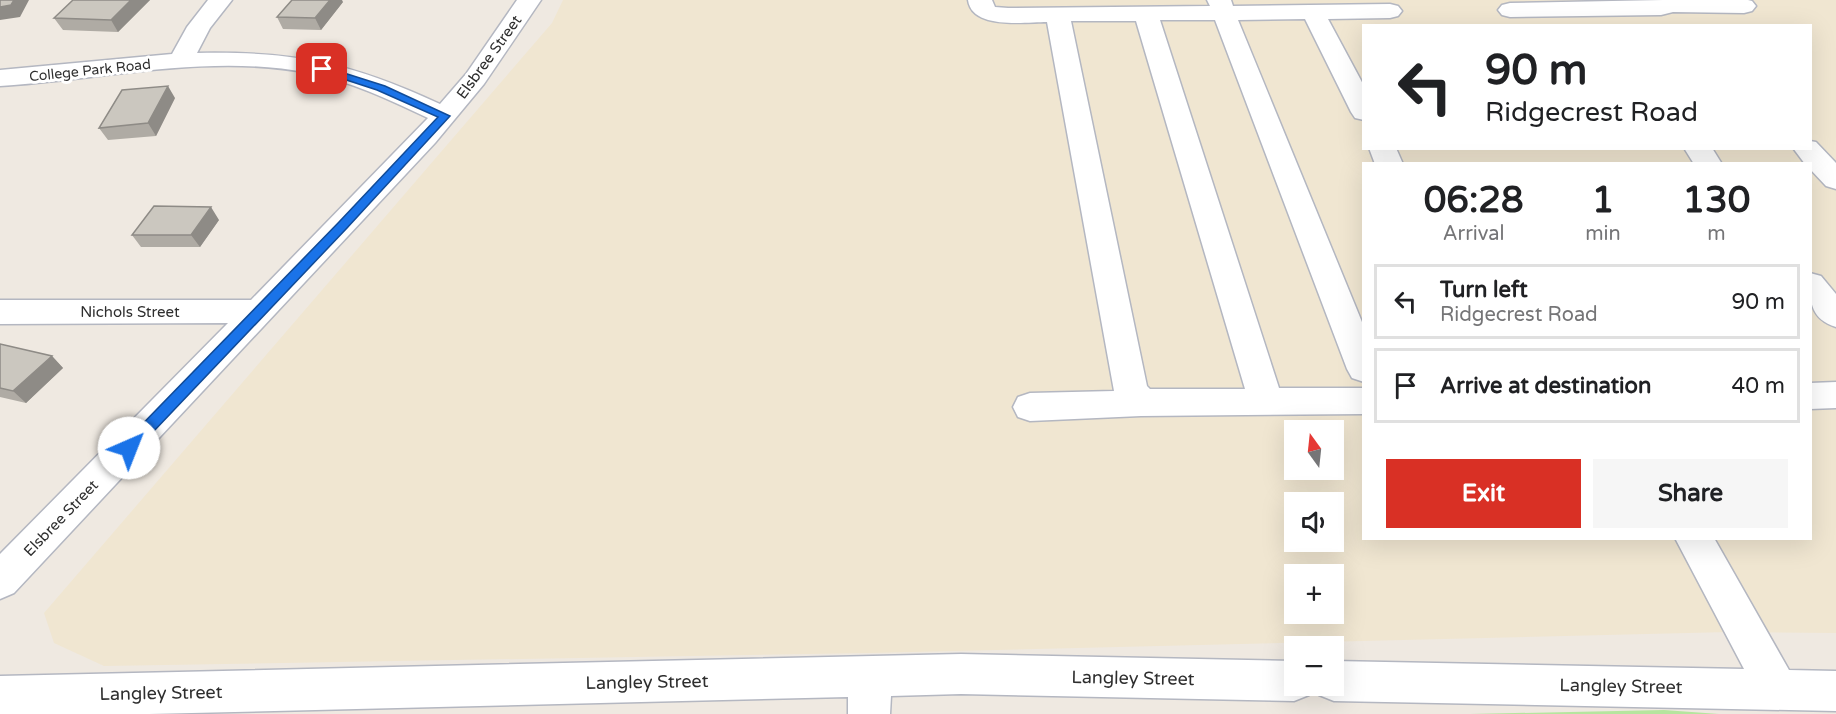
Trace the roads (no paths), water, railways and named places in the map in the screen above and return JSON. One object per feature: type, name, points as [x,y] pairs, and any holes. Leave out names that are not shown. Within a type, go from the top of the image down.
[{"type":"street","points":[[181,61],[199,27],[220,0]]},
{"type":"street","name":"Elsbree Street","points":[[0,581],[444,116],[489,60],[529,0]]},
{"type":"street","points":[[980,0],[981,7],[989,13],[1058,15],[1146,14],[1221,6],[1313,12],[1390,11]]},
{"type":"street","points":[[1674,3],[1690,24]]},
{"type":"street","points":[[1510,10],[1587,17],[1661,8],[1674,3],[1744,6]]},
{"type":"street","points":[[1221,6],[1362,364]]},
{"type":"street","points":[[1313,12],[1362,108]]},
{"type":"street","points":[[1146,14],[1266,402]]},
{"type":"street","points":[[1058,15],[1131,392],[1141,403]]},
{"type":"street","name":"College Park Road","points":[[0,78],[60,74],[147,63],[272,61],[307,65],[359,80],[444,116]]},
{"type":"street","points":[[1808,150],[1836,180]]},
{"type":"street","points":[[1812,286],[1836,315]]},
{"type":"street","name":"Nichols Street","points":[[0,312],[260,311]]},
{"type":"street","points":[[1812,396],[1836,395]]},
{"type":"street","points":[[1030,407],[1141,403],[1362,401]]},
{"type":"street","points":[[1695,540],[1777,689]]},
{"type":"street","name":"Langley Street","points":[[0,697],[869,695],[961,674],[1284,681]]},
{"type":"street","name":"Langley Street","points":[[1344,681],[1836,691]]}]
